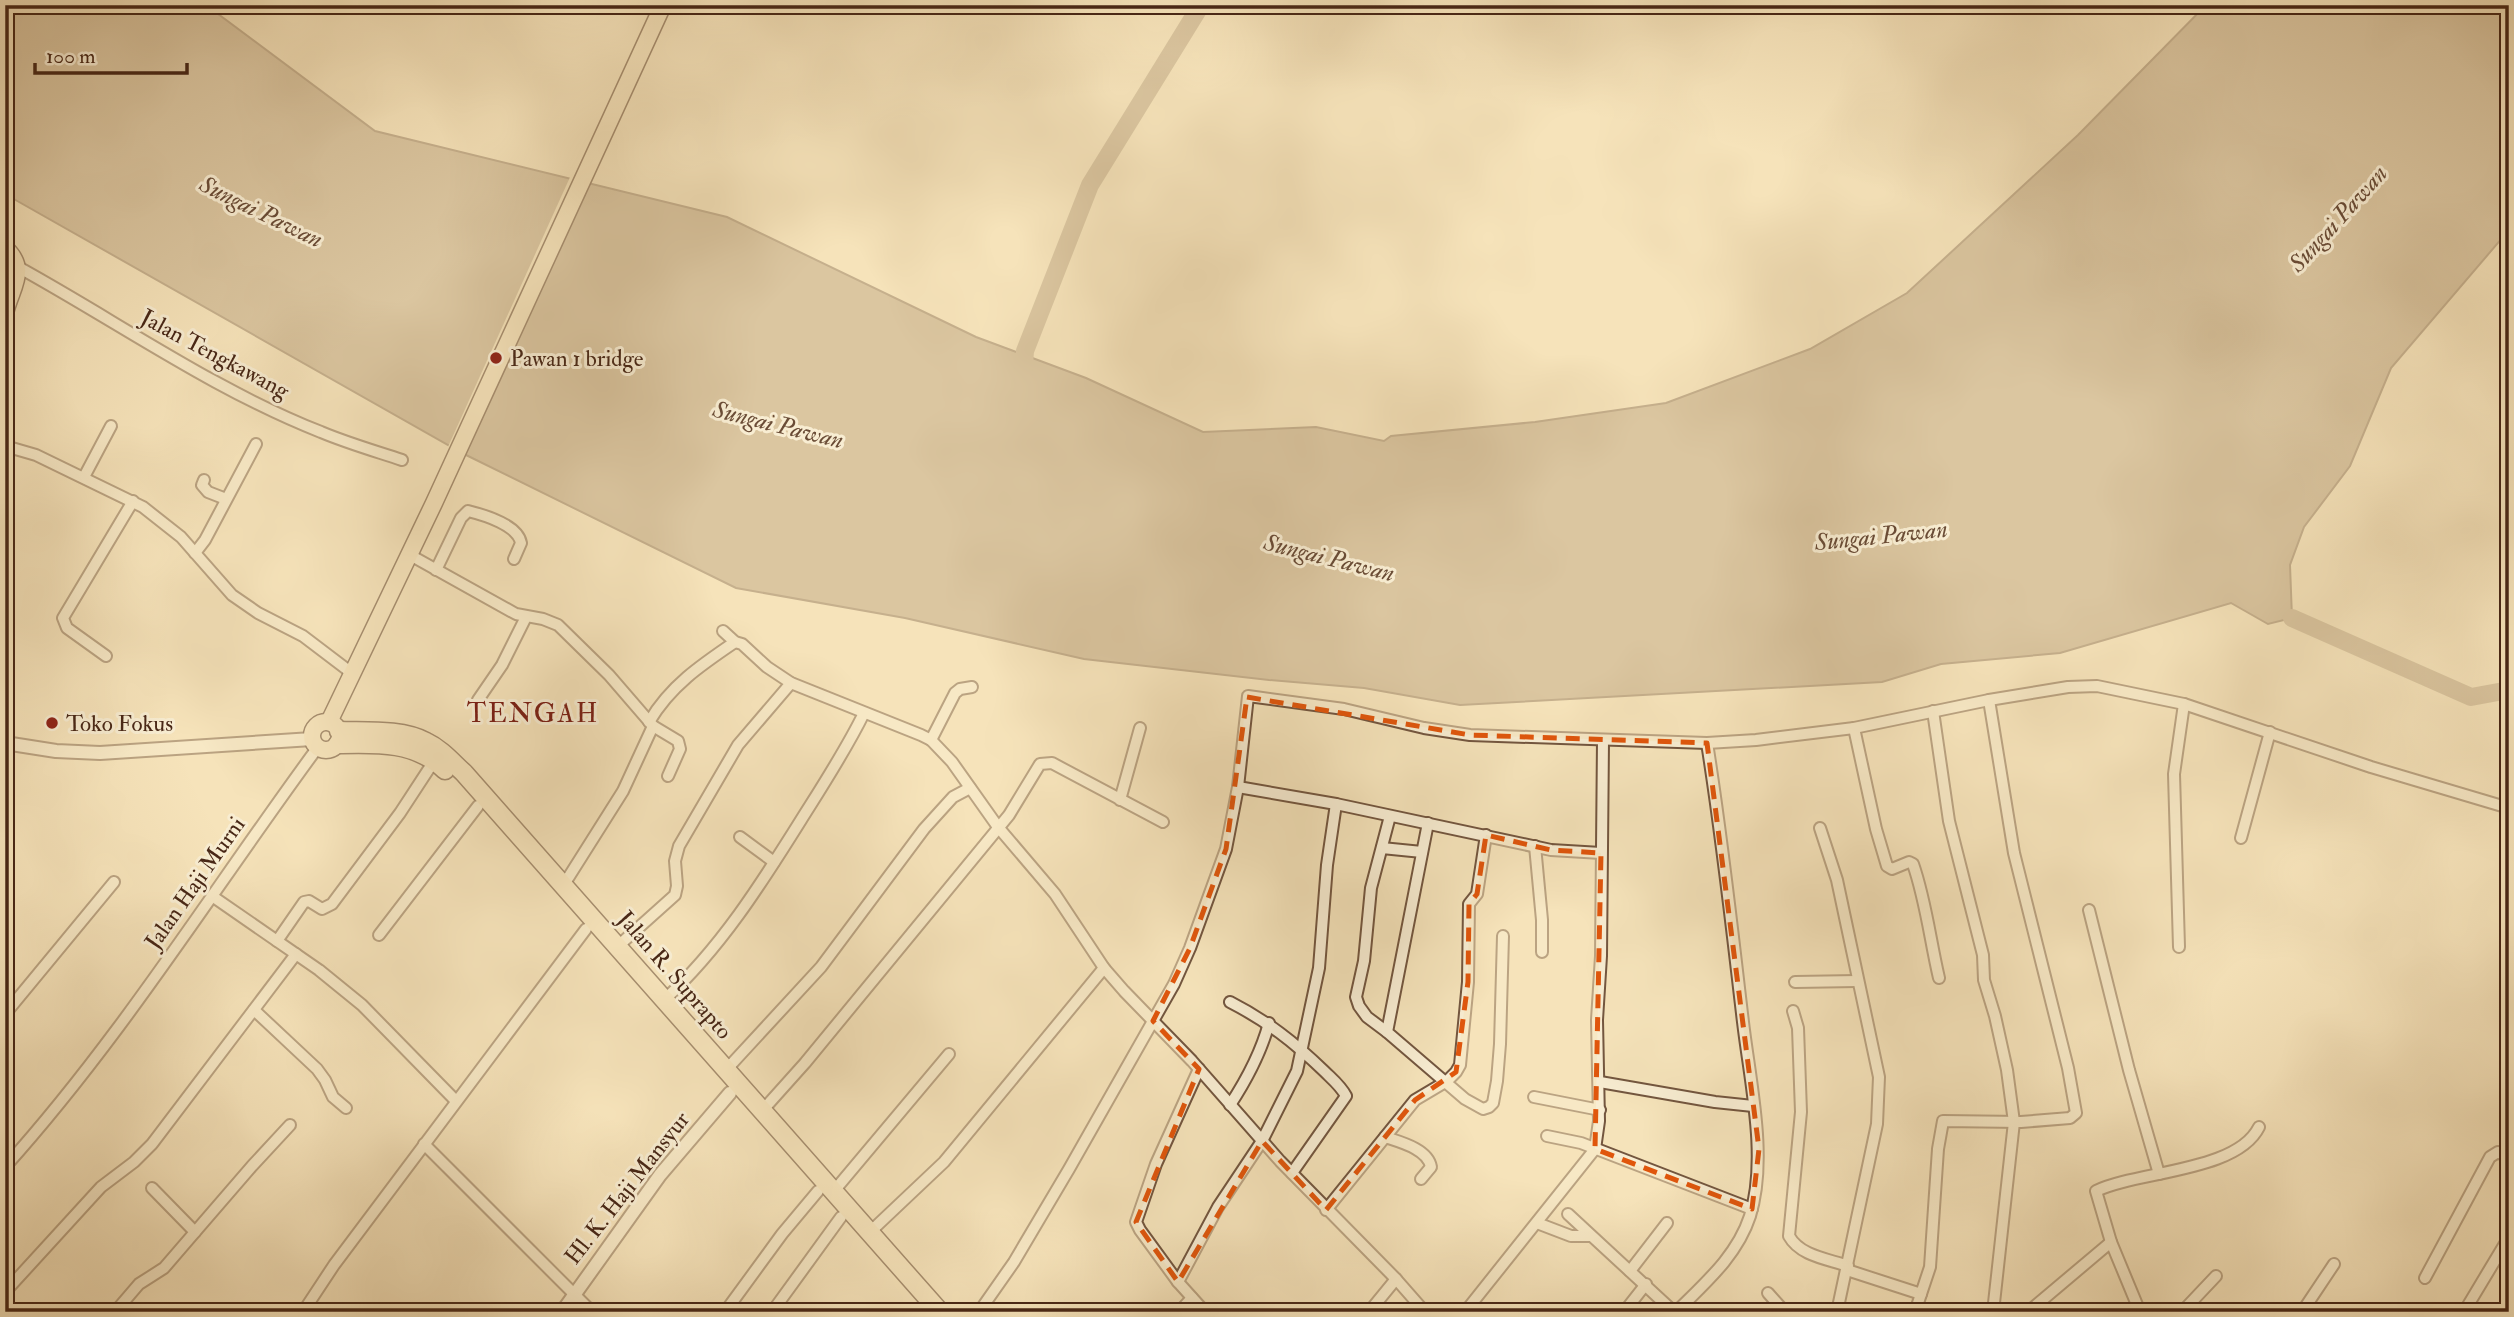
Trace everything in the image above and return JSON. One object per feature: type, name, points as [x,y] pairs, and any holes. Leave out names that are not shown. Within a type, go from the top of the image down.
[{"type":"highway","name":"Jalan R. Suprapto","points":[[335,732],[396,745],[434,761],[478,806],[586,929],[726,1070],[820,1184],[841,1217],[925,1312]]},
{"type":"highway","name":"Jalan R. Suprapto","points":[[335,732],[420,739],[441,751],[464,773],[617,947],[730,1093],[870,1232],[940,1312]]},
{"type":"main road","points":[[335,732],[316,726],[315,743],[326,750],[335,732],[353,674],[663,5]]},
{"type":"main road","points":[[5,248],[14,258],[11,292],[5,313]]},
{"type":"street","name":"Jalan Tengkawang","points":[[13,269],[249,398],[320,432],[402,460]]},
{"type":"street","points":[[84,477],[111,426]]},
{"type":"street","points":[[195,553],[205,540],[256,444]]},
{"type":"street","points":[[5,446],[36,455],[133,501],[168,526],[232,594],[258,613],[303,636],[353,674]]},
{"type":"street","points":[[204,480],[202,485],[206,491],[226,499]]},
{"type":"street","points":[[106,656],[67,628],[62,618],[133,501]]},
{"type":"street","points":[[436,570],[461,518],[468,512],[500,523],[519,535],[521,543],[514,559]]},
{"type":"street","points":[[410,555],[516,614],[558,625],[609,675],[651,724],[680,743],[668,776]]},
{"type":"street","points":[[478,699],[502,665],[526,617]]},
{"type":"street","points":[[723,631],[791,683],[931,740],[951,762],[998,827],[1055,894],[1104,968],[1326,1210],[1396,1279],[1425,1312]]},
{"type":"street","points":[[563,886],[628,782],[663,700],[675,687],[735,642]]},
{"type":"street","points":[[617,947],[673,898],[677,886],[676,854],[685,835],[738,745],[791,683]]},
{"type":"street","points":[[979,1312],[1031,1235],[1185,960],[1226,849],[1238,787],[1246,699],[1249,696],[1344,709],[1424,728],[1470,735],[1707,743],[1756,740],[1854,727],[1989,700],[2068,687],[2097,686],[2184,704],[2356,762],[2509,808]]},
{"type":"street","points":[[931,740],[955,693],[960,689],[972,687]]},
{"type":"street","points":[[1915,1312],[1930,1267],[1941,1123],[1945,1120],[2014,1122],[2070,1118],[2077,1109],[2014,853],[1989,700]]},
{"type":"street","points":[[2179,947],[2174,774],[2184,704]]},
{"type":"street","points":[[1933,711],[1950,821],[1983,955],[1984,980],[2007,1070],[2014,1122],[1993,1312]]},
{"type":"street","points":[[653,994],[722,937],[774,862],[840,757],[864,713]]},
{"type":"street","points":[[1854,727],[1876,829],[1888,866],[1892,869],[1909,862],[1913,864],[1923,895],[1939,978]]},
{"type":"street","points":[[1120,800],[1140,728]]},
{"type":"street","points":[[2241,838],[2270,732]]},
{"type":"street","points":[[1465,1312],[1537,1223],[1562,1208],[1595,1149],[1600,1110],[1597,1032],[1601,956],[1603,741]]},
{"type":"street","points":[[5,743],[57,751],[100,753],[315,743]]},
{"type":"street","name":"Jalan Haji Murni","points":[[5,1167],[46,1122],[106,1041],[212,896],[315,743]]},
{"type":"street","points":[[1562,1208],[1675,1312],[1718,1270],[1734,1249],[1752,1209],[1759,1149],[1729,892],[1707,743]]},
{"type":"street","points":[[277,941],[304,902],[309,901],[322,909],[332,905],[400,813],[434,761]]},
{"type":"street","points":[[762,1111],[805,1063],[1009,815],[1040,764],[1052,762],[1163,822]]},
{"type":"street","points":[[1238,787],[1336,804],[1551,850],[1601,853]]},
{"type":"street","points":[[726,1070],[821,968],[918,835],[953,797],[970,788]]},
{"type":"street","points":[[1178,1282],[1218,1207],[1262,1141],[1297,1071],[1319,968],[1327,865],[1336,804]]},
{"type":"street","points":[[379,935],[478,806]]},
{"type":"street","points":[[1390,816],[1371,888],[1364,961],[1356,998],[1367,1017],[1475,1105],[1486,1109],[1493,1102],[1500,1044],[1503,936]]},
{"type":"street","points":[[1387,1032],[1428,823]]},
{"type":"street","points":[[1820,828],[1837,880],[1875,1055],[1880,1097],[1877,1124],[1837,1312]]},
{"type":"street","points":[[1326,1210],[1415,1100],[1447,1081],[1456,1072],[1462,1050],[1468,982],[1469,904],[1477,894],[1486,835]]},
{"type":"street","points":[[740,837],[774,862]]},
{"type":"street","points":[[1535,846],[1542,920],[1542,952]]},
{"type":"street","points":[[1382,848],[1422,852]]},
{"type":"street","points":[[5,1014],[114,882]]},
{"type":"street","points":[[212,896],[296,954],[362,1005],[456,1101]]},
{"type":"street","points":[[2089,910],[2129,1070],[2159,1174]]},
{"type":"street","points":[[303,1312],[424,1144],[586,929]]},
{"type":"street","points":[[5,1292],[101,1187],[134,1162],[152,1144],[296,954]]},
{"type":"street","points":[[870,1232],[944,1163],[1104,968]]},
{"type":"street","points":[[1796,982],[1857,981]]},
{"type":"street","points":[[1230,1002],[1269,1023],[1302,1050],[1338,1086],[1346,1099],[1292,1173]]},
{"type":"street","points":[[254,1010],[317,1069],[333,1097],[346,1108]]},
{"type":"street","points":[[1793,1011],[1798,1028],[1801,1112],[1789,1236],[1796,1246],[1812,1254],[1922,1294]]},
{"type":"street","points":[[1230,1105],[1245,1082],[1269,1023]]},
{"type":"street","points":[[725,1312],[820,1184],[949,1054]]},
{"type":"street","points":[[1199,1069],[1156,1164],[1136,1222],[1178,1282],[1205,1312]]},
{"type":"street","points":[[1600,1083],[1753,1106]]},
{"type":"street","name":"Hl. K. Haji Mansyur","points":[[562,1312],[660,1175],[730,1093]]},
{"type":"street","points":[[1534,1097],[1600,1110]]},
{"type":"street","points":[[115,1312],[139,1284],[164,1268],[290,1125]]},
{"type":"street","points":[[2140,1312],[2111,1242],[2096,1191],[2213,1160],[2247,1143],[2259,1127]]},
{"type":"street","points":[[1548,1136],[1581,1143],[1752,1209]]},
{"type":"street","points":[[1385,1137],[1410,1145],[1430,1161],[1431,1167],[1421,1179]]},
{"type":"street","points":[[424,1144],[593,1312]]},
{"type":"street","points":[[2425,1278],[2490,1157],[2498,1152],[2509,1158]]},
{"type":"street","points":[[152,1188],[195,1232]]},
{"type":"street","points":[[772,1312],[841,1217]]},
{"type":"street","points":[[1537,1223],[1571,1236],[1591,1236]]},
{"type":"street","points":[[1630,1271],[1667,1223]]},
{"type":"street","points":[[2465,1312],[2509,1237]]},
{"type":"street","points":[[2028,1312],[2111,1242]]},
{"type":"street","points":[[2302,1312],[2334,1264]]},
{"type":"street","points":[[2182,1312],[2216,1276]]},
{"type":"street","points":[[1370,1312],[1396,1279]]},
{"type":"street","points":[[1624,1312],[1646,1284]]},
{"type":"street","points":[[1768,1293],[1785,1312]]},
{"type":"street","points":[[1179,1312],[1192,1298]]},
{"type":"highlighted area","points":[[1247,697],[1470,735],[1707,743],[1759,1149],[1752,1209],[1595,1149],[1601,853],[1551,850],[1486,835],[1477,894],[1469,904],[1468,982],[1456,1072],[1415,1100],[1326,1210],[1262,1141],[1178,1282],[1136,1222],[1199,1069],[1153,1021],[1190,948],[1226,849]]},
{"type":"water","name":"Sungai Pawan","points":[[5,5],[206,5],[375,131],[727,217],[976,337],[1086,378],[1203,432],[1316,427],[1384,441],[1391,436],[1535,422],[1666,403],[1810,349],[1907,293],[2078,135],[2206,5],[2509,5],[2509,230],[2391,368],[2350,466],[2304,527],[2290,565],[2292,618],[2268,624],[2231,603],[2060,653],[1941,664],[1882,682],[1460,705],[1364,688],[1084,659],[905,618],[736,588],[464,454],[5,194]]},
{"type":"pier","points":[[571,175],[586,179],[460,456],[447,449]]},
{"type":"waterway","points":[[1023,378],[1025,351],[1090,185],[1201,5]]},
{"type":"waterway","points":[[2292,618],[2471,697],[2509,690]]},
{"type":"place","name":"Pawan 1 bridge","points":[[496,358]]},
{"type":"place","name":"Toko Fokus","points":[[52,723]]},
{"type":"district","name":"TENGAH","points":[[533,714]]}]
